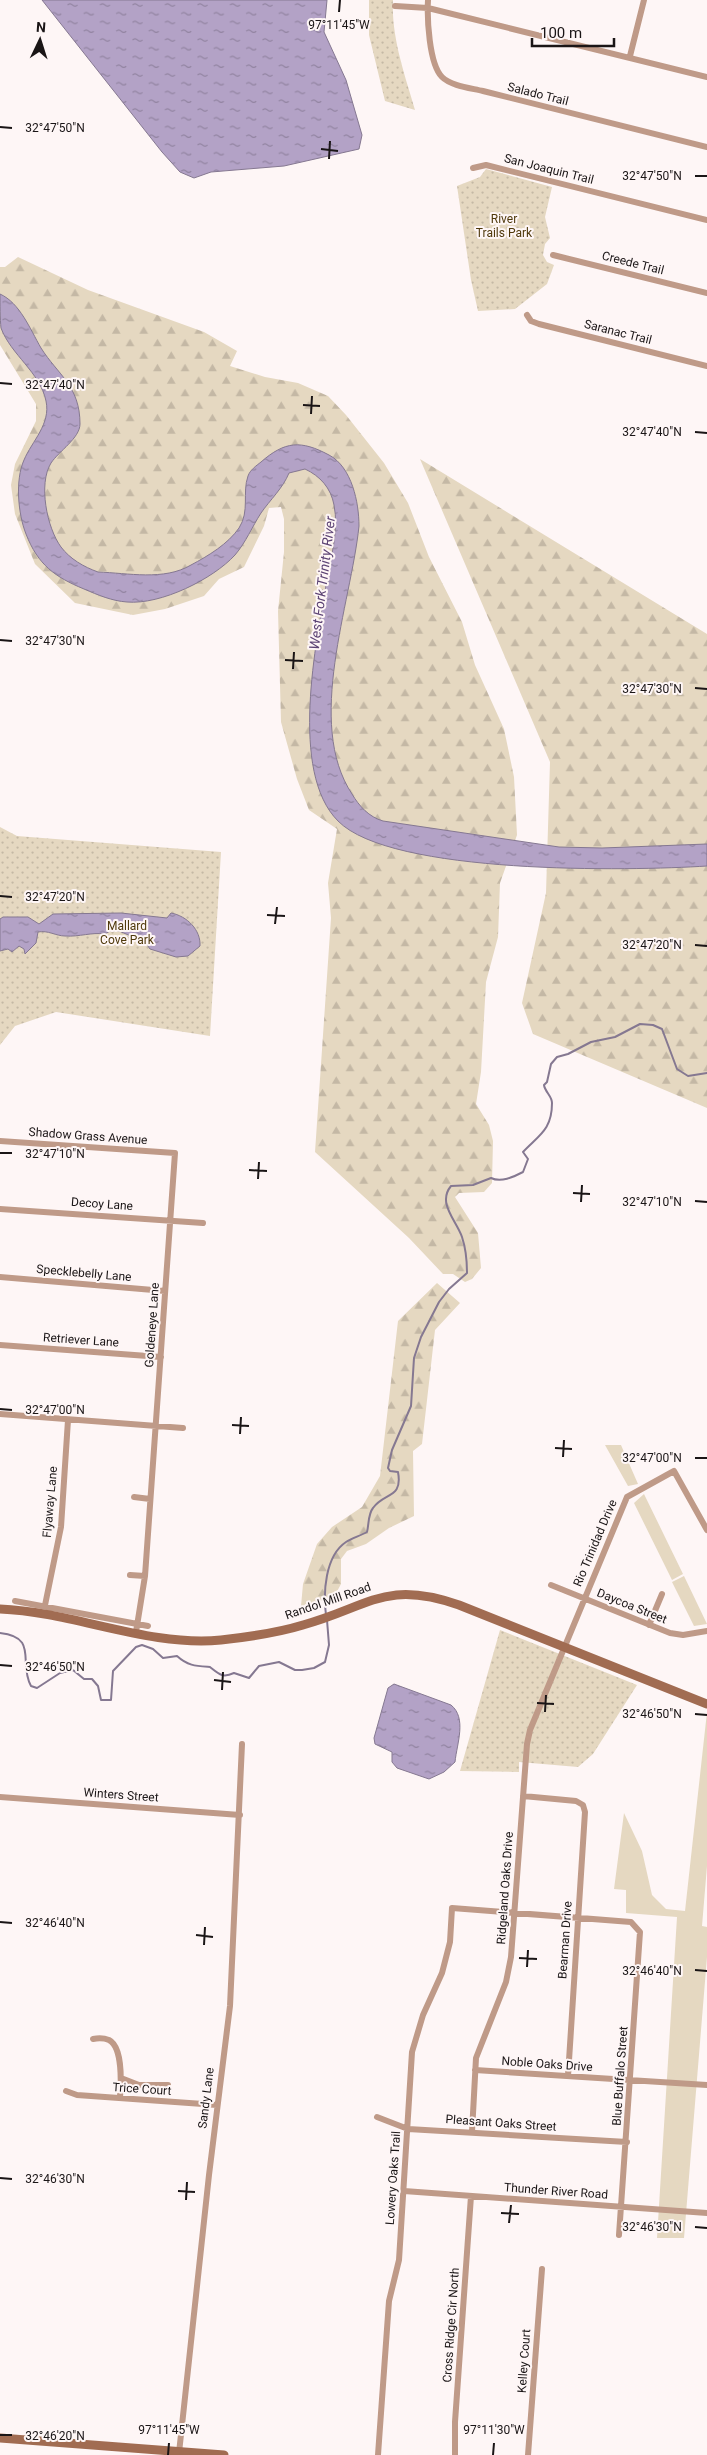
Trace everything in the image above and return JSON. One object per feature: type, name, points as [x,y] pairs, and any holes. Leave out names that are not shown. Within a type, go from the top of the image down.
[{"type":"main road","name":"Randol Mill Road","points":[[0,1609],[44,1611],[137,1628],[180,1639],[220,1640],[309,1623],[375,1598],[399,1594],[432,1596],[707,1704]]},
{"type":"main road","points":[[0,2438],[179,2454],[224,2455]]},
{"type":"street","name":"Salado Trail","points":[[428,0],[435,59],[439,72],[447,80],[482,91],[707,147]]},
{"type":"street","points":[[630,56],[644,0]]},
{"type":"street","points":[[395,6],[428,8],[630,56],[707,77]]},
{"type":"street","name":"San Joaquin Trail","points":[[473,168],[486,166],[707,220]]},
{"type":"street","name":"Creede Trail","points":[[553,255],[707,293]]},
{"type":"street","name":"Saranac Trail","points":[[527,315],[531,321],[539,324],[707,366]]},
{"type":"street","name":"Shadow Grass Avenue","points":[[0,1141],[175,1154]]},
{"type":"street","name":"Goldeneye Lane","points":[[137,1628],[145,1576],[175,1154]]},
{"type":"street","name":"Decoy Lane","points":[[0,1209],[203,1223]]},
{"type":"street","name":"Specklebelly Lane","points":[[0,1277],[165,1291]]},
{"type":"street","name":"Retriever Lane","points":[[0,1345],[161,1357]]},
{"type":"street","points":[[0,1414],[183,1428]]},
{"type":"street","name":"Flyaway Lane","points":[[44,1611],[61,1527],[68,1420]]},
{"type":"street","name":"Rio Trinidad Drive","points":[[563,1647],[627,1497],[674,1472],[707,1530]]},
{"type":"street","points":[[134,1497],[150,1499]]},
{"type":"street","points":[[130,1575],[145,1576]]},
{"type":"street","name":"Daycoa Street","points":[[551,1585],[676,1635],[707,1630]]},
{"type":"street","points":[[649,1625],[662,1594]]},
{"type":"street","name":"Randol Mill Road","points":[[15,1601],[44,1611]]},
{"type":"street","name":"Randol Mill Road","points":[[137,1628],[148,1626]]},
{"type":"street","name":"Ridgeland Oaks Drive","points":[[472,2132],[475,2070],[479,2046],[506,1982],[511,1957],[530,1730],[563,1647]]},
{"type":"street","name":"Sandy Lane","points":[[179,2454],[217,2105],[230,2006],[242,1744]]},
{"type":"street","name":"Bearman Drive","points":[[523,1796],[576,1801],[583,1805],[585,1812],[568,2076]]},
{"type":"street","name":"Winters Street","points":[[0,1797],[240,1815]]},
{"type":"street","name":"Lowery Oaks Trail","points":[[378,2455],[389,2300],[398,2268],[412,2052],[416,2033],[442,1973],[450,1942],[452,1908],[514,1913]]},
{"type":"street","points":[[514,1913],[578,1918]]},
{"type":"street","name":"Blue Buffalo Street","points":[[578,1918],[631,1922],[640,1932],[620,2236]]},
{"type":"street","points":[[93,2039],[102,2038],[114,2044],[118,2053],[120,2098]]},
{"type":"street","name":"Noble Oaks Drive","points":[[475,2070],[707,2085]]},
{"type":"street","points":[[120,2078],[139,2085],[168,2085]]},
{"type":"street","name":"Trice Court","points":[[66,2091],[77,2095],[217,2105]]},
{"type":"street","name":"Pleasant Oaks Street","points":[[377,2117],[408,2128],[627,2142]]},
{"type":"street","name":"Thunder River Road","points":[[404,2191],[707,2212]]},
{"type":"street","name":"Cross Ridge Cir North","points":[[455,2455],[455,2422],[471,2196]]},
{"type":"street","name":"Kelley Court","points":[[528,2455],[542,2269]]},
{"type":"green space","points":[[369,0],[393,0],[396,42],[415,110],[385,101],[369,35]]},
{"type":"green space","name":"River Trails Park","points":[[486,169],[552,187],[545,217],[550,238],[545,244],[543,255],[547,262],[554,265],[547,284],[515,309],[478,311],[471,280],[457,186],[480,177]]},
{"type":"green space","points":[[18,257],[88,290],[204,332],[237,351],[230,366],[265,377],[298,383],[328,396],[346,415],[384,463],[408,503],[429,557],[462,622],[475,665],[504,729],[514,777],[517,835],[500,883],[498,937],[486,982],[481,1072],[476,1104],[489,1125],[493,1141],[492,1183],[484,1192],[459,1193],[455,1197],[478,1233],[481,1268],[472,1279],[465,1282],[453,1274],[443,1274],[409,1238],[315,1152],[331,918],[328,883],[337,829],[309,810],[297,779],[281,722],[278,611],[284,552],[284,519],[281,507],[269,508],[264,526],[244,567],[219,579],[204,596],[165,609],[133,615],[75,603],[35,564],[15,514],[11,485],[15,464],[36,421],[36,404],[0,345],[0,267],[5,267]]},
{"type":"green space","points":[[420,459],[707,634],[707,1108],[533,1034],[522,1003],[546,893],[550,762]]},
{"type":"green space","name":"Mallard Cove Park","points":[[0,827],[17,836],[221,852],[210,1036],[56,1012],[15,1026],[0,1045]]},
{"type":"green space","points":[[437,1283],[460,1303],[435,1330],[422,1444],[413,1451],[414,1516],[389,1528],[366,1544],[347,1551],[341,1559],[341,1584],[334,1597],[301,1606],[303,1584],[317,1544],[332,1527],[362,1507],[380,1476],[398,1321]]},
{"type":"green space","points":[[605,1445],[621,1445],[638,1484],[628,1486]]},
{"type":"green space","points":[[644,1494],[683,1574],[672,1580],[634,1503]]},
{"type":"green space","points":[[684,1576],[707,1624],[694,1626],[672,1582]]},
{"type":"green space","points":[[500,1630],[637,1685],[593,1754],[578,1767],[519,1762],[519,1772],[460,1771]]},
{"type":"green space","points":[[707,1712],[707,1866],[702,1926],[707,1927],[707,1957],[684,2238],[657,2238],[677,1917],[626,1913],[626,1890],[614,1889],[624,1813],[642,1851],[652,1895],[666,1909],[685,1911]]},
{"type":"water","points":[[42,0],[327,0],[324,32],[346,80],[362,135],[359,149],[284,166],[211,172],[194,178],[180,172],[162,152]]},
{"type":"water","points":[[0,294],[19,310],[41,348],[67,382],[76,400],[79,411],[79,429],[73,439],[51,463],[45,482],[45,494],[48,518],[56,539],[69,555],[88,568],[98,572],[158,575],[180,570],[204,558],[223,544],[239,528],[244,515],[246,482],[250,472],[278,450],[294,445],[310,447],[329,455],[343,468],[353,486],[358,507],[359,526],[335,663],[331,699],[332,733],[338,765],[352,794],[361,807],[369,814],[383,821],[559,847],[602,848],[707,844],[707,866],[624,869],[570,868],[514,866],[458,860],[407,852],[366,839],[338,821],[323,799],[314,771],[310,740],[310,705],[317,637],[336,524],[333,499],[327,488],[320,479],[305,469],[289,473],[235,555],[214,573],[186,589],[170,595],[140,602],[127,602],[110,599],[64,580],[42,562],[31,545],[23,526],[19,497],[19,477],[27,453],[43,425],[47,409],[43,391],[38,381],[11,347],[1,328]]},
{"type":"water","points":[[121,913],[167,918],[171,913],[182,917],[195,929],[200,940],[200,946],[188,956],[176,957],[150,949],[145,942],[119,931],[110,931],[105,934],[70,936],[38,932],[36,943],[25,954],[24,949],[19,946],[12,952],[8,949],[0,951],[0,919],[3,917],[28,917],[39,924],[53,914]]},
{"type":"water","points":[[394,1684],[451,1705],[459,1717],[460,1731],[455,1762],[444,1772],[429,1779],[397,1768],[392,1762],[392,1752],[375,1744],[374,1738],[388,1688]]},
{"type":"waterway","points":[[326,1615],[325,1586],[334,1556],[346,1542],[367,1532],[371,1510],[398,1487],[398,1472],[390,1471],[388,1468],[392,1450],[411,1406],[414,1358],[421,1337],[439,1302],[449,1289],[467,1273],[463,1242],[447,1205],[447,1192],[451,1186],[473,1185],[491,1178],[503,1180],[523,1172],[528,1159],[523,1152],[544,1131],[550,1120],[552,1101],[544,1085],[547,1082],[551,1064],[557,1057],[568,1054],[591,1042],[615,1037],[640,1024],[653,1025],[662,1029],[677,1069],[688,1076],[707,1073]]},
{"type":"waterway","points":[[0,1633],[12,1635],[24,1645],[26,1669],[31,1686],[37,1688],[60,1673],[73,1670],[84,1679],[92,1679],[98,1686],[101,1700],[111,1700],[113,1671],[136,1647],[142,1645],[153,1649],[163,1658],[177,1656],[189,1664],[210,1667],[222,1675],[234,1673],[249,1678],[259,1666],[279,1662],[295,1670],[302,1670],[314,1668],[325,1662],[329,1645],[327,1620]]},
{"type":"water label","name":"West Fork Trinity River","points":[[322,583]]}]
